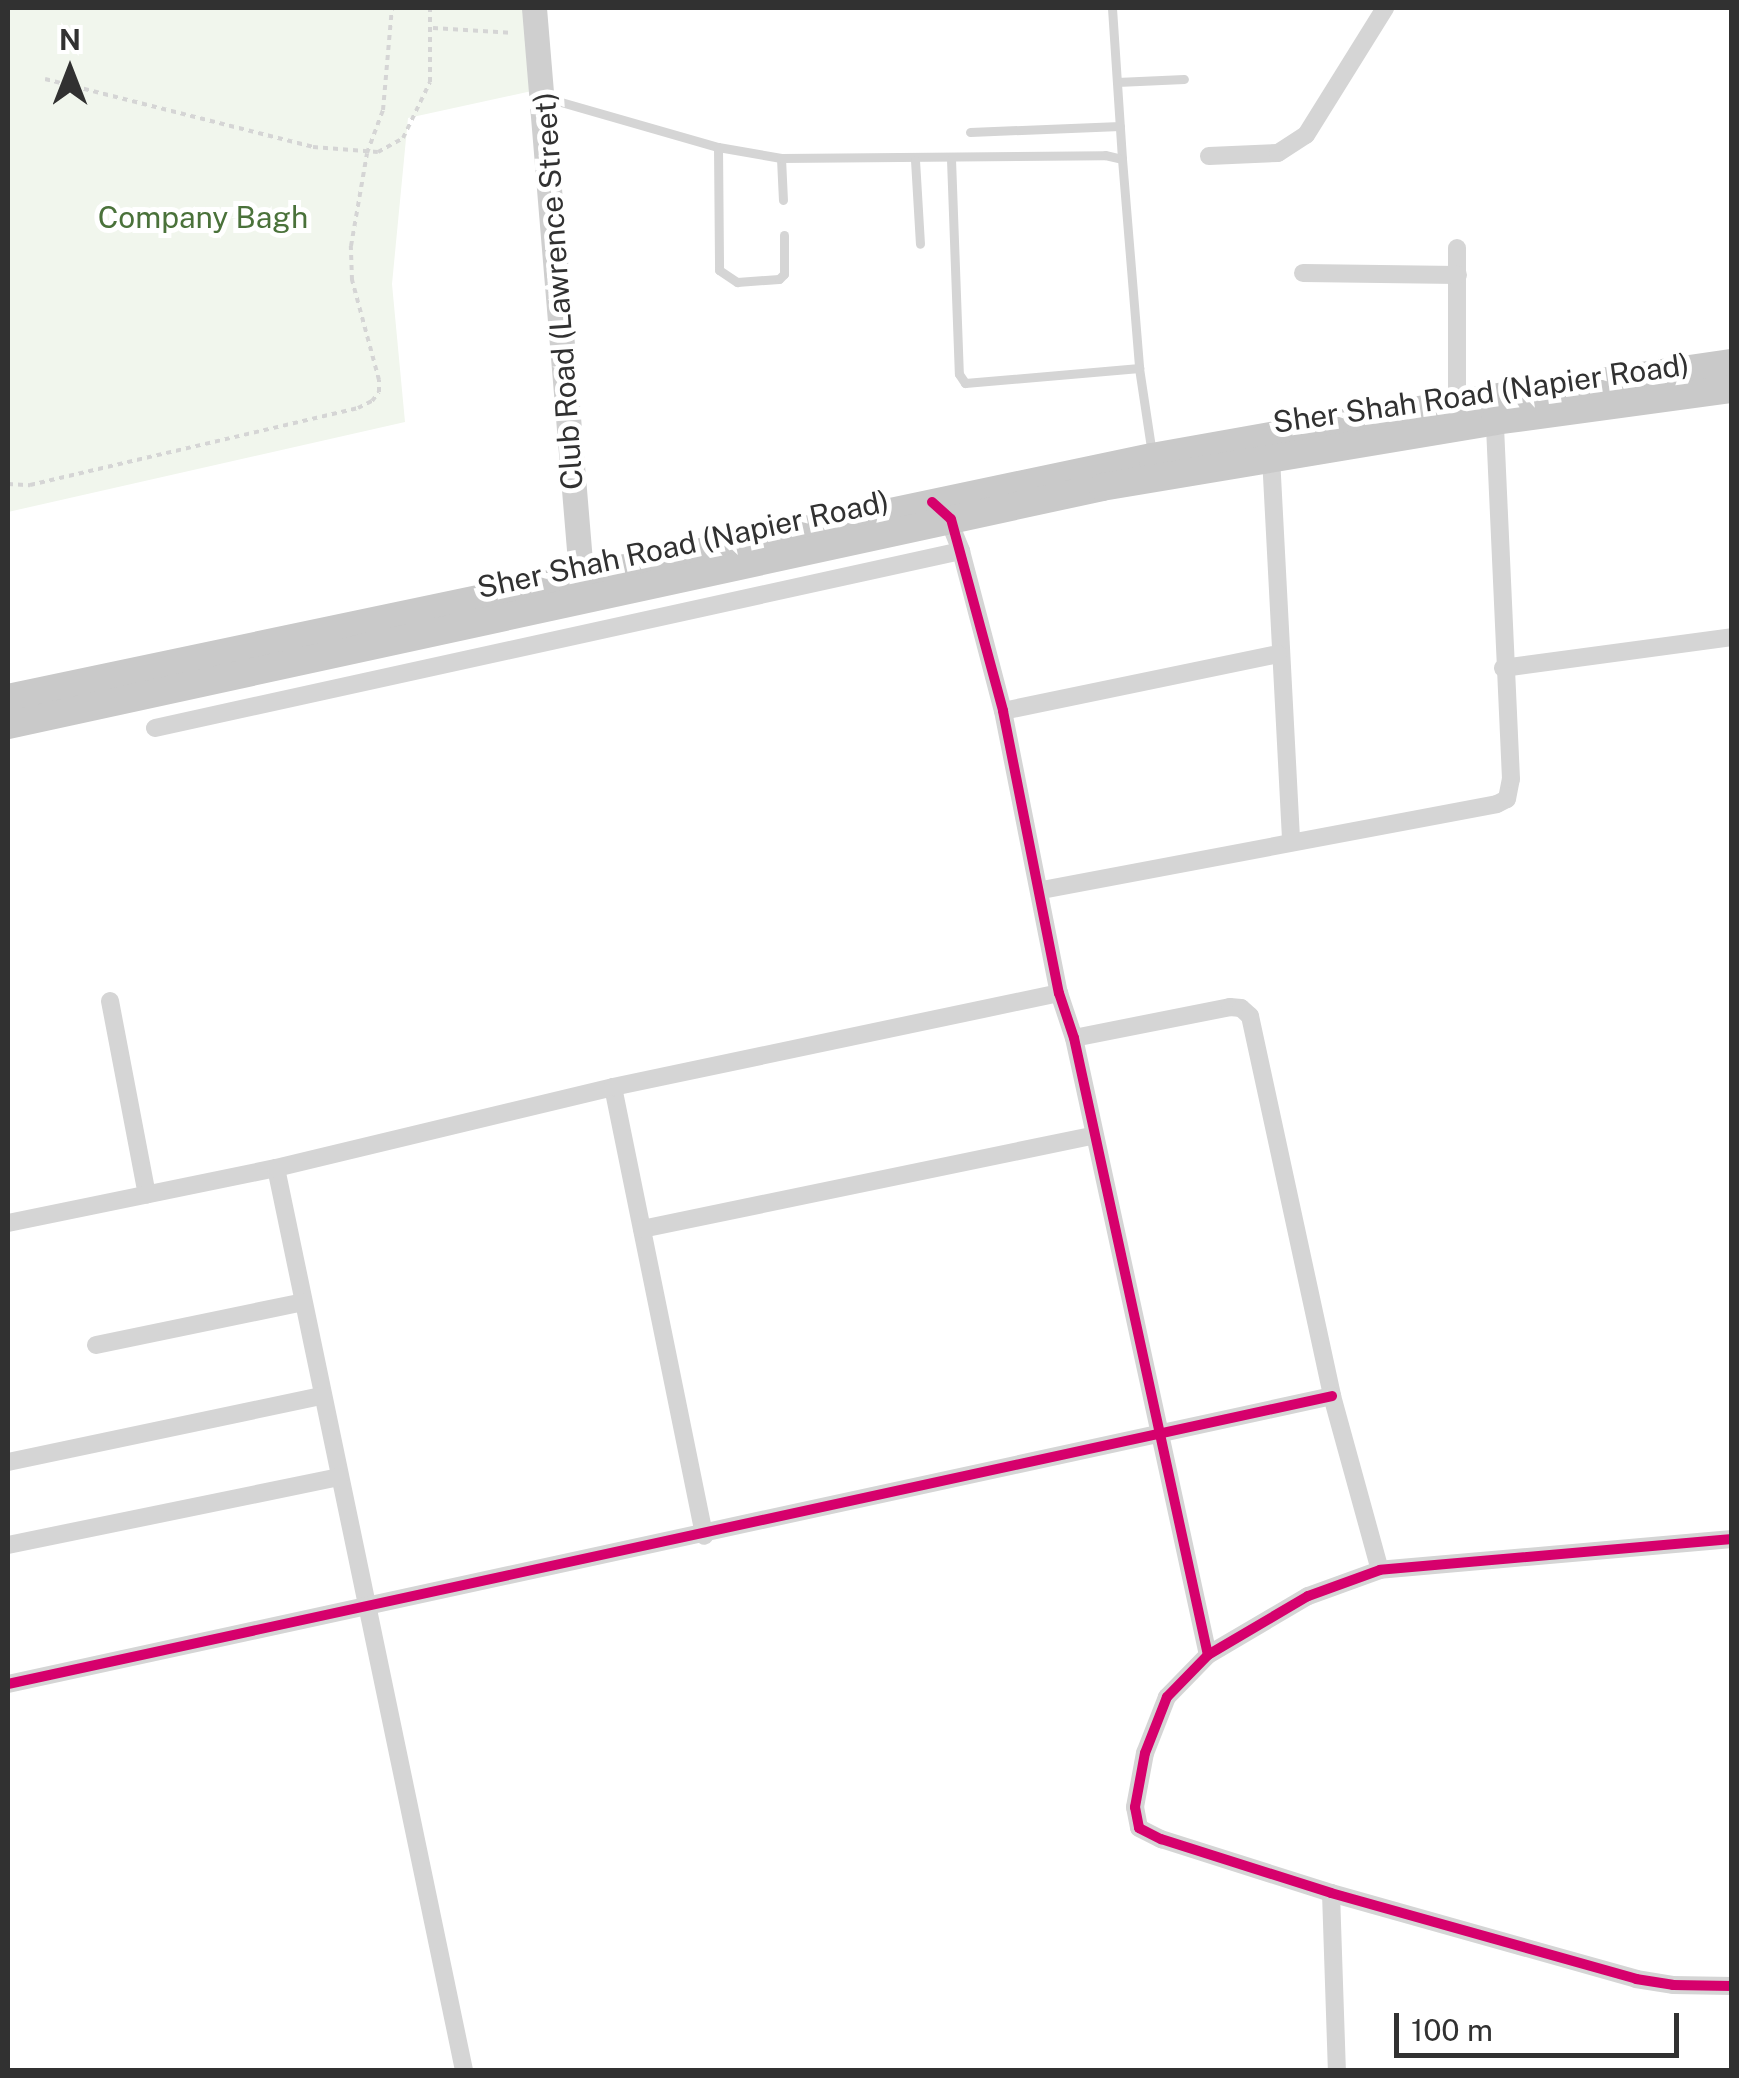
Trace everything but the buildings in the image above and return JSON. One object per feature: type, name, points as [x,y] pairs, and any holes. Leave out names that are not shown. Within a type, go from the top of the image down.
[{"type":"main road","name":"Sher Shah Road (Napier Road)","points":[[8,698],[588,585],[941,510],[1152,457],[1458,403],[1732,364]]},
{"type":"main road","name":"Sher Shah Road (Napier Road)","points":[[941,510],[1494,420],[1732,389]]},
{"type":"main road","name":"Sher Shah Road (Napier Road)","points":[[8,725],[262,669],[588,585]]},
{"type":"street","name":"Club Road (Lawrence Street)","points":[[534,8],[588,585]]},
{"type":"street","points":[[1209,156],[1263,156],[1306,135],[1386,8]]},
{"type":"street","points":[[1458,248],[1458,403]]},
{"type":"street","points":[[1303,273],[1458,274]]},
{"type":"street","points":[[1042,890],[1507,799],[1511,779],[1494,420]]},
{"type":"street","points":[[1271,457],[1278,654],[1291,840]]},
{"type":"street","points":[[941,510],[961,551],[1003,711],[1042,890],[1059,992],[1074,1038],[1092,1136],[1208,1655]]},
{"type":"street","points":[[155,728],[961,551]]},
{"type":"street","points":[[588,585],[602,631]]},
{"type":"street","points":[[1503,668],[1732,638]]},
{"type":"street","points":[[1003,711],[1278,654]]},
{"type":"street","points":[[262,669],[267,704]]},
{"type":"street","points":[[8,1224],[276,1168],[614,1087],[1059,992]]},
{"type":"street","points":[[110,1001],[146,1195]]},
{"type":"street","points":[[1074,1038],[1230,1007],[1241,1008],[1250,1016],[1332,1396],[1380,1570]]},
{"type":"street","points":[[614,1087],[704,1536]]},
{"type":"street","points":[[642,1229],[1092,1136]]},
{"type":"street","points":[[276,1168],[464,2070]]},
{"type":"street","points":[[96,1344],[303,1302]]},
{"type":"street","points":[[8,1462],[322,1396]]},
{"type":"street","points":[[8,1684],[704,1536],[1332,1396]]},
{"type":"street","points":[[8,1545],[339,1477]]},
{"type":"street","points":[[1732,1539],[1380,1570],[1308,1596],[1208,1655],[1168,1696],[1145,1752],[1135,1807],[1139,1828],[1331,1892],[1636,1979],[1673,1986],[1732,1986]]},
{"type":"street","points":[[1331,1892],[1337,2070]]},
{"type":"lane","points":[[1112,8],[1139,368],[1152,457]]},
{"type":"lane","points":[[1117,82],[1184,78]]},
{"type":"lane","points":[[544,97],[718,146],[781,158],[951,160],[1104,155],[1122,159]]},
{"type":"lane","points":[[970,132],[1120,126]]},
{"type":"lane","points":[[718,146],[720,270],[737,282],[779,279],[784,274],[784,235]]},
{"type":"lane","points":[[781,158],[784,200]]},
{"type":"lane","points":[[916,160],[920,244]]},
{"type":"lane","points":[[951,160],[959,374],[965,383],[1139,368]]},
{"type":"path","points":[[8,484],[48,480],[358,408],[372,401],[379,392],[379,380],[352,280],[351,246],[368,153],[383,110],[392,8]]},
{"type":"path","points":[[45,78],[313,147],[368,153],[392,147],[417,116],[433,74],[430,8]]},
{"type":"path","points":[[433,28],[537,38]]},
{"type":"green space","name":"Company Bagh","points":[[8,8],[543,8],[550,87],[408,118],[392,284],[405,422],[8,512]]},
{"type":"cycle path","points":[[932,502],[951,519],[1003,711],[1059,993],[1074,1038],[1208,1655]]},
{"type":"cycle path","points":[[8,1684],[1332,1396]]},
{"type":"cycle path","points":[[1732,1539],[1380,1570],[1308,1596],[1208,1655],[1167,1697],[1145,1753],[1135,1807],[1139,1828],[1161,1839],[1331,1893],[1636,1979],[1673,1985],[1732,1986]]}]
